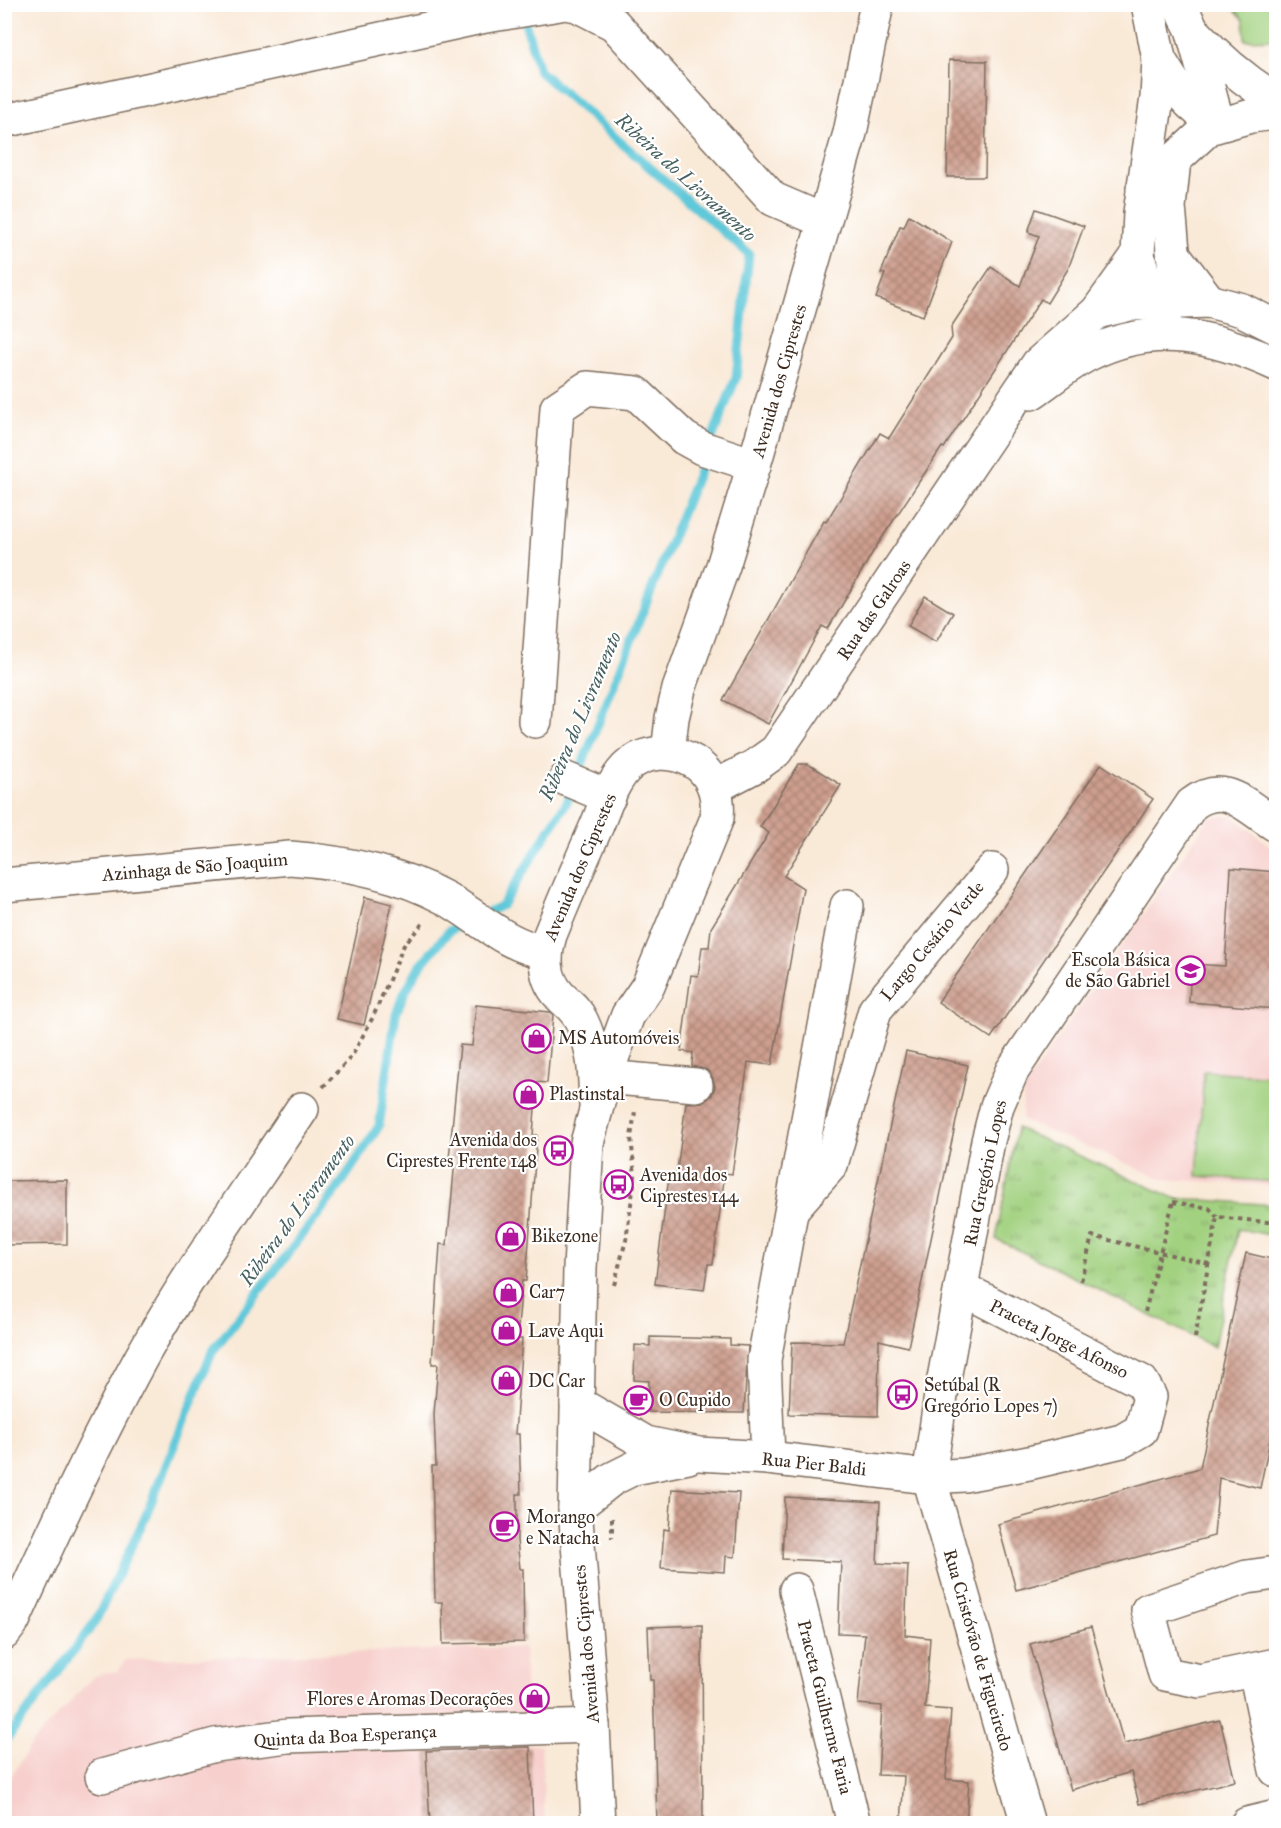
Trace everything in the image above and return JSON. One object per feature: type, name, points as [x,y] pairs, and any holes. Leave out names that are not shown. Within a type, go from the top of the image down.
[{"type":"street","points":[[4,121],[486,16],[560,4]]},
{"type":"street","points":[[570,4],[577,5],[614,24],[773,199],[824,220]]},
{"type":"street","name":"Avenida dos Ciprestes","points":[[600,1092],[594,1059],[581,1019],[550,983],[545,967],[545,952],[549,934],[588,788],[618,777],[627,766],[653,753],[668,753],[672,718],[679,689],[723,566],[743,462],[824,220],[850,133],[877,4]]},
{"type":"street","points":[[1148,4],[1159,59],[1157,98],[1143,189],[1138,255],[1145,282],[1162,301],[1166,333]]},
{"type":"street","points":[[1185,17],[1218,124]]},
{"type":"street","points":[[1185,17],[1221,60],[1249,83],[1276,100]]},
{"type":"street","points":[[1159,59],[1181,97],[1200,114],[1218,124]]},
{"type":"street","points":[[1143,189],[1201,133],[1218,124],[1276,113]]},
{"type":"street","points":[[1162,301],[1176,284],[1170,207],[1174,160]]},
{"type":"street","points":[[1096,312],[1138,255]]},
{"type":"street","points":[[1174,255],[1209,301]]},
{"type":"street","name":"Rua das Galroas","points":[[715,787],[768,759],[792,731],[1038,364],[1096,312],[1130,304],[1209,301],[1242,310],[1276,327]]},
{"type":"street","name":"Rua das Galroas","points":[[1009,407],[1089,354],[1122,341],[1166,333],[1215,340],[1276,364]]},
{"type":"street","points":[[535,721],[557,408],[587,388],[636,393],[671,428],[702,448],[743,462]]},
{"type":"street","points":[[668,753],[683,756],[696,763],[715,787]]},
{"type":"street","name":"Avenida dos Ciprestes","points":[[598,1824],[593,1725],[575,1508],[579,1268],[587,1143],[600,1092],[628,1015],[651,980],[717,818],[718,802],[715,787]]},
{"type":"street","name":"Rua Gregório Lopes","points":[[929,1477],[988,1141],[997,1107],[1012,1071],[1192,804],[1206,794],[1218,792],[1231,796],[1276,825]]},
{"type":"street","name":"Azinhaga de São Joaquim","points":[[4,885],[290,858],[369,868],[444,897],[515,944],[545,952]]},
{"type":"street","name":"Largo Cesário Verde","points":[[792,1209],[831,1165],[875,1010],[992,870]]},
{"type":"street","points":[[768,1458],[764,1360],[847,906]]},
{"type":"street","points":[[572,1006],[603,1013],[629,1005],[640,996]]},
{"type":"street","points":[[600,1092],[696,1085]]},
{"type":"street","points":[[4,1633],[14,1621],[67,1503],[142,1358],[189,1278],[302,1109]]},
{"type":"street","name":"Praceta Jorge Afonso","points":[[929,1477],[997,1470],[1122,1441],[1141,1430],[1150,1397],[1142,1382],[961,1288]]},
{"type":"street","name":"Rua Pier Baldi","points":[[578,1403],[646,1443],[699,1454],[768,1458],[929,1477]]},
{"type":"street","name":"Rua Pier Baldi","points":[[575,1508],[612,1479],[634,1468],[699,1454]]},
{"type":"street","name":"Rua Cristóvão de Figueiredo","points":[[929,1477],[1028,1824]]},
{"type":"street","points":[[1276,1573],[1247,1577],[1148,1610],[1166,1674],[1200,1681],[1266,1667],[1276,1770]]},
{"type":"street","name":"Praceta Guilherme Faria","points":[[796,1590],[854,1824]]},
{"type":"street","name":"Quinta da Boa Esperança","points":[[102,1776],[215,1745],[288,1736],[593,1725]]},
{"type":"street","points":[[1247,1824],[1276,1817]]},
{"type":"path","points":[[302,1109],[352,1056],[373,1017],[404,945],[444,897]]},
{"type":"path","points":[[1145,1312],[1174,1200],[1209,1208],[1217,1217],[1276,1223]]},
{"type":"path","points":[[1195,1338],[1217,1217]]},
{"type":"path","points":[[1081,1281],[1092,1236],[1209,1264]]},
{"type":"shaded area","name":"Escola Básica de São Gabriel","points":[[1232,815],[1276,851],[1276,1186],[1163,1179],[1022,1120],[1024,1088],[1209,818]]},
{"type":"shaded area","points":[[524,1647],[527,1744],[541,1746],[545,1823],[5,1823],[4,1787],[33,1742],[94,1676],[118,1671],[126,1660]]},
{"type":"green space","points":[[1231,5],[1276,5],[1276,39],[1245,40],[1244,20]]},
{"type":"green space","points":[[1204,1071],[1276,1076],[1276,1182],[1197,1176]]},
{"type":"green space","points":[[1017,1128],[1174,1198],[1276,1205],[1276,1236],[1238,1229],[1214,1347],[996,1239]]},
{"type":"building","points":[[949,60],[987,61],[985,177],[947,177]]},
{"type":"building","points":[[1036,209],[1084,226],[1068,269],[1047,303],[1041,299],[874,550],[828,629],[822,626],[768,724],[723,700],[824,521],[826,522],[880,433],[889,438],[952,338],[951,327],[991,267],[1020,286],[1039,236],[1028,232]]},
{"type":"building","points":[[909,215],[952,242],[923,316],[876,298],[885,274],[881,273],[900,226],[904,227]]},
{"type":"building","points":[[925,596],[953,613],[936,642],[908,626]]},
{"type":"building","points":[[799,764],[808,764],[841,785],[784,876],[803,888],[772,1065],[748,1062],[732,1174],[725,1173],[713,1264],[708,1264],[704,1290],[655,1284],[669,1177],[676,1178],[686,1103],[704,1102],[712,1095],[715,1087],[713,1078],[707,1070],[692,1066],[693,1053],[681,1051],[691,975],[698,976],[702,947],[709,947],[711,928],[769,833],[760,827]]},
{"type":"building","points":[[1101,764],[1153,799],[991,1038],[938,1002]]},
{"type":"building","points":[[1231,868],[1276,872],[1276,1009],[1189,1002],[1191,964],[1225,966]]},
{"type":"building","points":[[365,897],[392,904],[364,1025],[337,1019]]},
{"type":"building","points":[[476,1005],[550,1012],[553,1015],[547,1083],[537,1082],[533,1135],[537,1135],[526,1281],[522,1281],[517,1339],[522,1339],[515,1434],[519,1434],[521,1494],[517,1494],[517,1540],[520,1569],[523,1569],[524,1642],[443,1644],[442,1602],[435,1602],[432,1466],[436,1466],[434,1414],[438,1364],[432,1364],[440,1244],[447,1245],[451,1205],[455,1159],[449,1159],[460,1045],[472,1046]]},
{"type":"building","points":[[906,1051],[968,1065],[908,1347],[879,1340],[878,1416],[789,1414],[792,1342],[843,1343]]},
{"type":"building","points":[[67,1180],[67,1244],[4,1245],[4,1181]]},
{"type":"building","points":[[1246,1253],[1276,1260],[1276,1411],[1260,1488],[1219,1478],[1214,1536],[1016,1590],[998,1524],[1200,1468]]},
{"type":"building","points":[[650,1337],[730,1339],[730,1345],[748,1346],[744,1413],[648,1412],[649,1381],[634,1380],[635,1345],[650,1346]]},
{"type":"building","points":[[672,1489],[739,1493],[735,1557],[726,1556],[725,1572],[661,1568],[664,1529],[669,1530]]},
{"type":"building","points":[[785,1497],[880,1502],[877,1563],[908,1565],[905,1635],[930,1638],[925,1708],[951,1710],[946,1779],[969,1781],[966,1824],[901,1824],[904,1776],[878,1775],[882,1706],[858,1704],[865,1634],[838,1633],[841,1562],[782,1559]]},
{"type":"building","points":[[702,1625],[703,1824],[657,1824],[653,1680],[650,1680],[648,1627]]},
{"type":"building","points":[[1091,1627],[1124,1744],[1220,1720],[1235,1781],[1139,1804],[1131,1772],[1071,1790],[1030,1644]]},
{"type":"building","points":[[530,1747],[533,1824],[430,1824],[426,1751]]},
{"type":"waterway","name":"Ribeira do Livramento","points":[[483,915],[502,905],[567,802],[736,378],[749,254],[539,71],[523,15]]},
{"type":"waterway","name":"Ribeira do Livramento","points":[[4,1743],[95,1622],[144,1520],[212,1352],[337,1190],[379,1126],[396,1014],[404,994],[419,967],[449,931],[468,922]]},
{"type":"place","name":"Escola Básica de São Gabriel","points":[[1191,970]]},
{"type":"place","name":"MS Automóveis","points":[[537,1038]]},
{"type":"place","name":"Plastinstal","points":[[528,1094]]},
{"type":"place","name":"Avenida dos Ciprestes Frente 148","points":[[558,1150]]},
{"type":"place","name":"Avenida dos Ciprestes 144","points":[[619,1185]]},
{"type":"place","name":"Bikezone","points":[[510,1236]]},
{"type":"place","name":"Car7","points":[[508,1292]]},
{"type":"place","name":"Lave Aqui","points":[[507,1331]]},
{"type":"place","name":"DC Car","points":[[507,1381]]},
{"type":"place","name":"Setúbal (R Gregório Lopes 7)","points":[[903,1395]]},
{"type":"place","name":"O Cupido","points":[[638,1400]]},
{"type":"place","name":"Morango e Natacha","points":[[505,1527]]},
{"type":"place","name":"Flores e Aromas Decorações","points":[[534,1699]]}]
